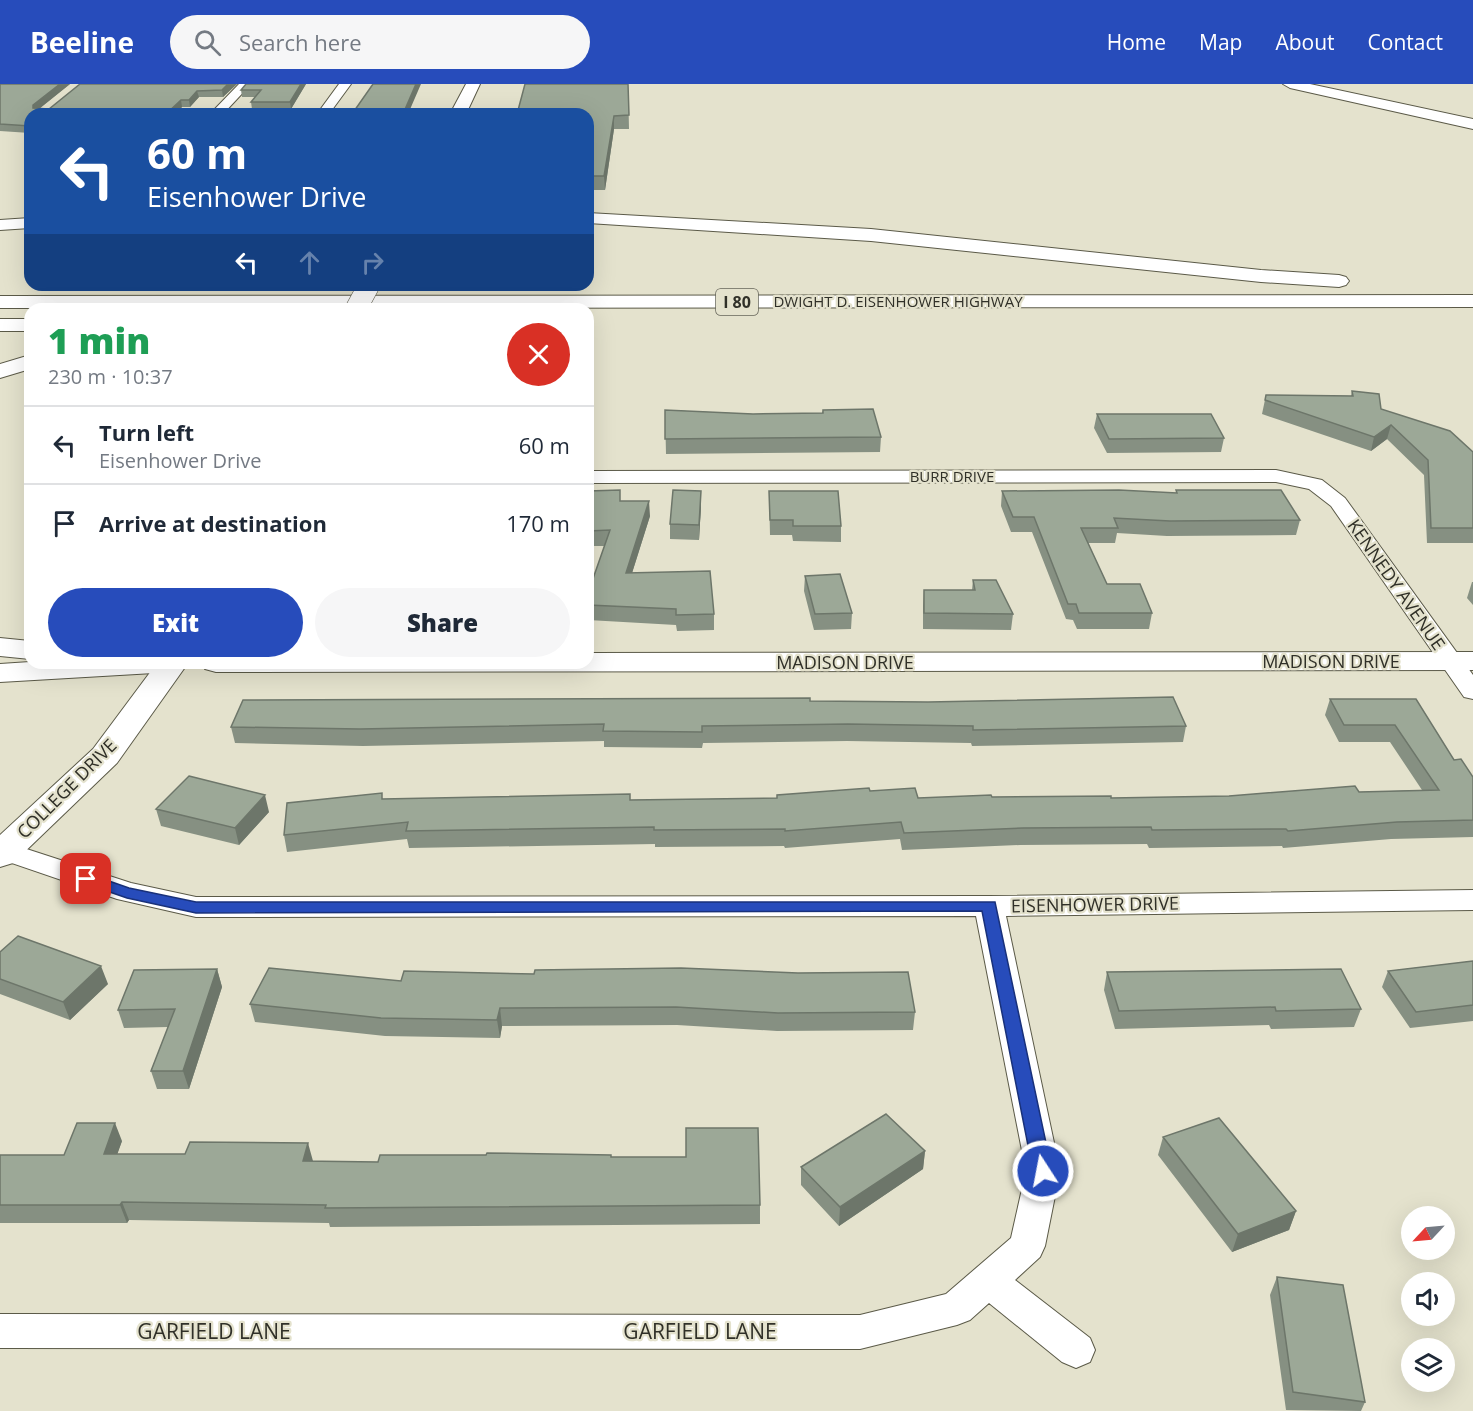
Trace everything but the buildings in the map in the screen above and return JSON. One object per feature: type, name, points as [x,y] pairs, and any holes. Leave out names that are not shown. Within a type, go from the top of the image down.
[{"type":"main road","points":[[461,108],[473,84]]},
{"type":"main road","points":[[1290,84],[1473,124]]},
{"type":"main road","points":[[594,218],[871,236],[1261,276],[1473,288]]},
{"type":"main road","points":[[0,225],[24,223]]},
{"type":"main road","name":"DWIGHT D. EISENHOWER HIGHWAY","points":[[0,302],[1473,302]]},
{"type":"main road","points":[[0,325],[24,325]]},
{"type":"main road","points":[[0,371],[24,364]]},
{"type":"main road","points":[[0,647],[24,649]]},
{"type":"main road","name":"MADISON DRIVE","points":[[594,663],[1461,661]]},
{"type":"main road","points":[[0,673],[69,669]]},
{"type":"main road","name":"COLLEGE DRIVE","points":[[3,853],[105,756],[168,669]]},
{"type":"street","points":[[222,108],[245,84]]},
{"type":"street","points":[[327,108],[345,84]]},
{"type":"street","name":"BURR DRIVE","points":[[594,477],[1276,476],[1315,484]]},
{"type":"street","name":"KENNEDY AVENUE","points":[[1315,484],[1338,502],[1461,661],[1473,692]]},
{"type":"street","name":"EISENHOWER DRIVE","points":[[3,853],[127,892],[196,907],[989,906],[1473,900]]},
{"type":"street","name":"GARFIELD LANE","points":[[0,1331],[860,1332],[957,1308],[1027,1246],[1043,1171],[989,906]]},
{"type":"street","points":[[988,1281],[1076,1350]]},
{"type":"route","points":[[86,879],[127,892],[196,907],[989,906],[1043,1171]]}]
